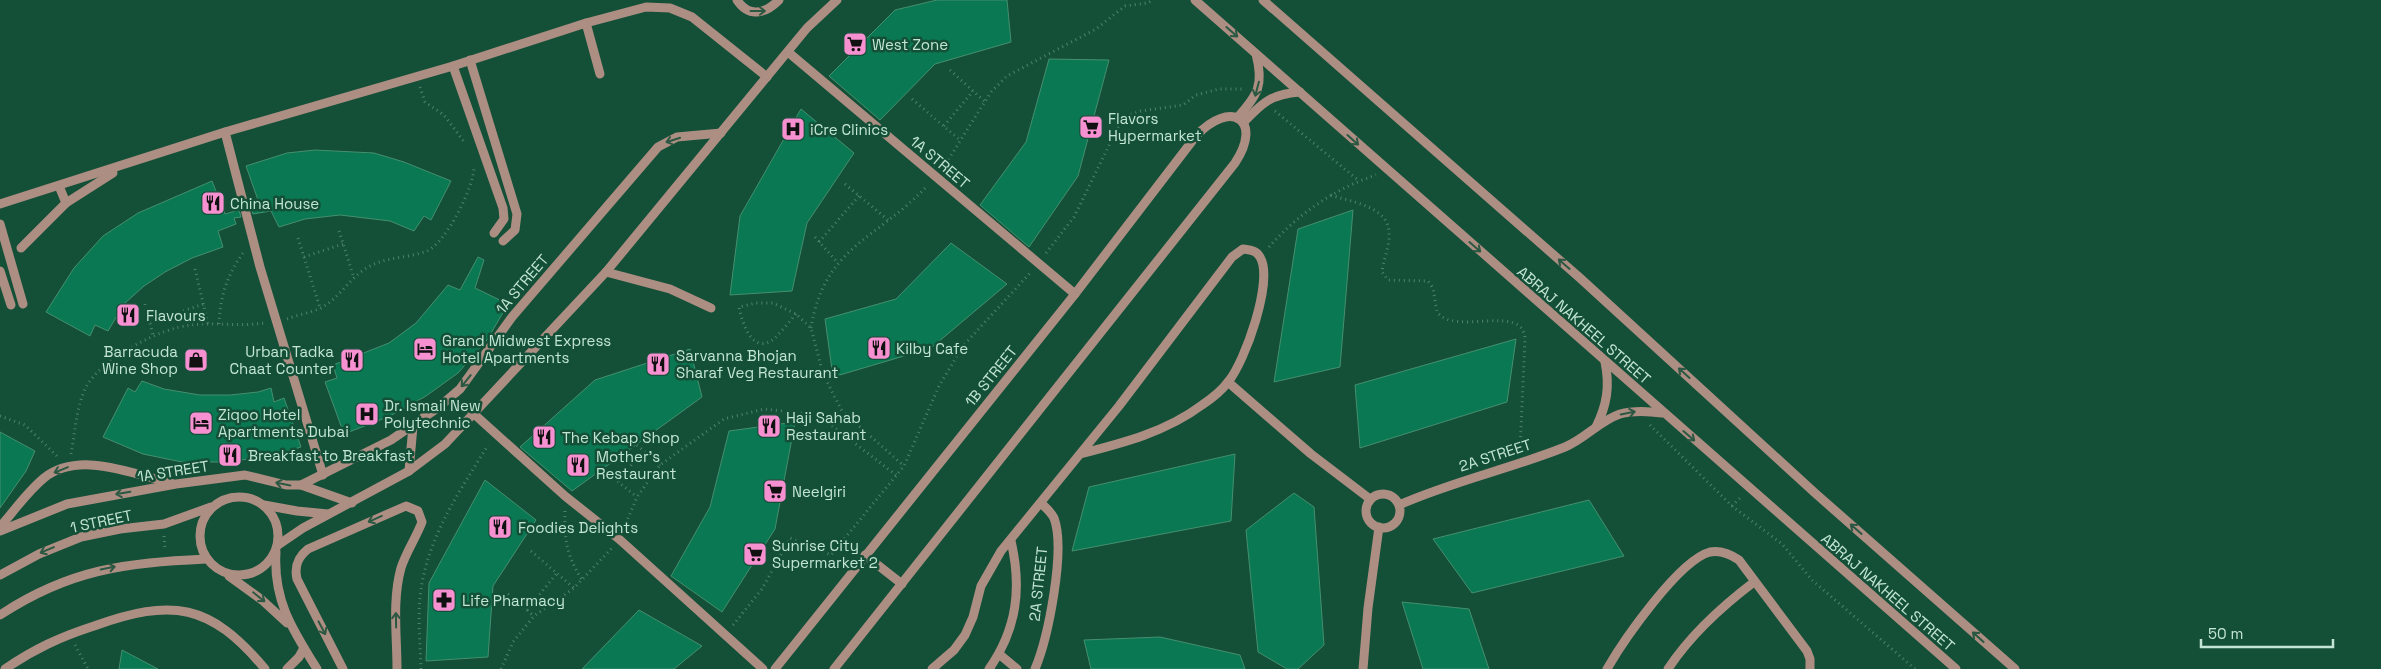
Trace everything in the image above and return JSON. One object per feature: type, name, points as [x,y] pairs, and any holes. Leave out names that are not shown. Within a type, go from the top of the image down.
[{"type":"street","points":[[737,0],[746,9],[760,13],[767,11],[779,0]]},
{"type":"street","points":[[223,573],[244,575],[255,572],[271,559],[277,547],[303,528],[352,504],[409,471],[444,444],[606,272],[806,28],[836,0]]},
{"type":"street","name":"ABRAJ NAKHEEL STREET","points":[[1195,0],[1956,669]]},
{"type":"street","name":"ABRAJ NAKHEEL STREET","points":[[1263,0],[1580,278],[1815,494],[2015,669]]},
{"type":"street","points":[[0,204],[225,132],[453,66],[586,23],[646,7],[658,6],[681,11],[702,24],[766,77]]},
{"type":"street","points":[[586,23],[600,74]]},
{"type":"street","name":"1A STREET","points":[[788,52],[1075,294]]},
{"type":"street","points":[[1256,54],[1260,79],[1258,102]]},
{"type":"street","points":[[470,60],[517,214],[515,230],[503,241]]},
{"type":"street","points":[[453,66],[503,208],[502,225],[494,233]]},
{"type":"street","points":[[834,669],[1235,163],[1241,154],[1247,136],[1240,120],[1258,102],[1282,94],[1300,92]]},
{"type":"street","name":"1B STREET","points":[[775,669],[1075,294],[1204,127],[1223,116],[1240,120]]},
{"type":"street","points":[[225,132],[254,242],[323,475]]},
{"type":"street","name":"1A STREET","points":[[0,531],[67,504],[176,484],[245,475],[286,486],[301,485],[369,452],[413,426],[460,388],[512,317],[658,147],[677,137],[721,133]]},
{"type":"street","points":[[21,248],[66,203],[105,177],[138,161]]},
{"type":"street","points":[[59,186],[66,203]]},
{"type":"street","points":[[0,224],[23,304]]},
{"type":"street","points":[[932,669],[954,650],[965,635],[986,573],[1042,504],[1080,454],[1237,252],[1250,250],[1260,257],[1262,289],[1258,313],[1250,338],[1228,382],[1202,405],[1174,423],[1143,437],[1080,454]]},
{"type":"street","points":[[0,271],[11,305]]},
{"type":"street","points":[[606,272],[670,289],[712,308]]},
{"type":"street","points":[[1596,427],[1607,395],[1605,362]]},
{"type":"street","points":[[1228,382],[1330,469],[1370,499]]},
{"type":"street","name":"2A STREET","points":[[1399,505],[1449,485],[1566,447],[1608,419],[1628,412],[1650,411],[1664,414]]},
{"type":"street","points":[[474,414],[565,496],[619,539],[763,669]]},
{"type":"street","points":[[409,471],[413,426]]},
{"type":"street","points":[[0,527],[45,477],[68,467],[79,465],[102,467],[176,484]]},
{"type":"street","points":[[301,485],[352,504]]},
{"type":"street","points":[[1386,494],[1392,496],[1399,505],[1397,520],[1389,526],[1379,527],[1367,518],[1365,508],[1374,495],[1386,494]]},
{"type":"street","points":[[291,626],[256,595],[206,559],[199,538],[205,516],[212,507],[221,501],[243,497],[264,505],[297,512],[331,514]]},
{"type":"street","name":"2A STREET","points":[[1035,669],[1043,649],[1050,618],[1056,554],[1055,524],[1049,510],[1042,504]]},
{"type":"street","points":[[264,505],[276,523],[278,589],[291,626],[317,669]]},
{"type":"street","points":[[343,669],[296,579],[299,559],[308,549],[406,506],[418,510],[422,522],[405,557],[398,582],[396,608],[397,669]]},
{"type":"street","name":"1 STREET","points":[[0,575],[39,554],[81,537],[120,529],[164,524],[212,507]]},
{"type":"street","points":[[1363,669],[1369,600],[1379,527]]},
{"type":"street","points":[[989,669],[1009,633],[1016,610],[1017,579],[1011,541]]},
{"type":"street","points":[[1607,669],[1642,616],[1667,587],[1701,557],[1716,551],[1732,555],[1739,560],[1807,651],[1810,658],[1810,669]]},
{"type":"street","points":[[865,555],[902,584]]},
{"type":"street","points":[[0,615],[30,597],[75,577],[134,563],[206,559]]},
{"type":"street","points":[[1668,669],[1699,629],[1725,604],[1754,582]]},
{"type":"street","points":[[5,669],[36,649],[69,634],[144,610],[179,610],[197,615],[228,631],[265,669]]},
{"type":"street","points":[[287,669],[299,657],[304,648]]},
{"type":"street","points":[[999,654],[1016,669]]},
{"type":"path","points":[[904,466],[842,411],[824,374],[811,328],[818,298],[824,284],[838,263],[908,204],[936,176],[961,142],[984,101],[998,83],[1016,69],[1096,29],[1124,6],[1148,3],[1152,0]]},
{"type":"path","points":[[950,70],[984,101]]},
{"type":"path","points":[[416,77],[425,102],[444,116],[468,146]]},
{"type":"path","points":[[724,635],[762,589],[790,538],[831,555],[904,466],[939,386],[963,346],[1039,264],[1074,217],[1123,117],[1141,111],[1183,106],[1196,95],[1219,89],[1242,88],[1258,102],[1280,114],[1359,181]]},
{"type":"path","points":[[944,126],[973,91]]},
{"type":"path","points":[[912,99],[961,142]]},
{"type":"path","points":[[68,467],[81,400],[86,387],[106,366],[153,335],[180,327],[208,324],[258,324],[278,321],[320,308],[332,300],[354,278],[376,263],[388,258],[428,250],[437,243],[469,192],[474,173],[474,164]]},
{"type":"path","points":[[1260,257],[1281,233],[1304,213],[1330,195],[1359,181],[1388,171]]},
{"type":"path","points":[[845,184],[888,220]]},
{"type":"path","points":[[1330,195],[1377,211],[1386,221],[1389,233],[1382,272],[1388,280],[1428,281],[1433,288],[1437,312],[1448,321],[1513,322],[1522,329],[1525,339],[1519,462]]},
{"type":"path","points":[[819,242],[859,196]]},
{"type":"path","points":[[339,231],[354,278]]},
{"type":"path","points":[[815,237],[838,263]]},
{"type":"path","points":[[298,238],[320,308]]},
{"type":"path","points":[[219,324],[220,308],[228,278],[239,259],[254,242]]},
{"type":"path","points":[[304,257],[343,244]]},
{"type":"path","points":[[195,269],[208,324]]},
{"type":"path","points":[[796,314],[774,339],[764,344],[753,341],[748,335],[739,307],[756,303],[773,303],[796,314],[811,328]]},
{"type":"path","points":[[145,304],[153,335]]},
{"type":"path","points":[[150,322],[204,304]]},
{"type":"path","points":[[501,669],[513,642],[534,616],[574,588],[619,539],[637,497],[660,465],[724,420],[764,409],[818,415],[896,476]]},
{"type":"path","points":[[0,416],[25,425],[68,467]]},
{"type":"path","points":[[1645,422],[1661,434],[1732,506],[1782,544],[1812,580],[1915,669]]},
{"type":"path","points":[[421,669],[419,618],[423,575],[436,534],[495,433]]},
{"type":"path","points":[[632,442],[660,465]]},
{"type":"path","points":[[618,481],[643,451]]},
{"type":"path","points":[[602,469],[637,497]]},
{"type":"path","points":[[565,496],[564,537],[571,560],[582,580]]},
{"type":"path","points":[[164,524],[166,561]]},
{"type":"path","points":[[531,551],[574,588]]},
{"type":"path","points":[[527,610],[557,573]]},
{"type":"path","points":[[508,594],[534,616]]},
{"type":"path","points":[[69,634],[88,669]]},
{"type":"building","points":[[937,0],[1007,0],[1011,42],[935,64],[880,120],[829,76],[895,10]]},
{"type":"building","points":[[1049,59],[1109,60],[1078,176],[1029,247],[980,205],[1026,142]]},
{"type":"building","points":[[801,109],[854,153],[807,223],[792,291],[730,295],[740,216]]},
{"type":"building","points":[[315,150],[374,153],[404,162],[451,181],[431,220],[424,216],[414,231],[390,221],[340,215],[305,219],[279,227],[271,211],[253,214],[250,204],[258,200],[246,166],[287,153]]},
{"type":"building","points":[[212,181],[225,214],[239,210],[241,217],[234,218],[236,224],[218,231],[223,247],[192,258],[165,272],[144,286],[124,304],[108,331],[95,325],[90,336],[46,312],[74,268],[103,236],[138,213]]},
{"type":"building","points":[[1353,210],[1340,367],[1274,382],[1298,229]]},
{"type":"building","points":[[951,243],[1007,284],[931,348],[833,377],[825,319],[896,299]]},
{"type":"building","name":"Grand Midwest Express Hotel Apartments","points":[[478,257],[484,260],[475,288],[508,304],[487,340],[458,373],[426,396],[390,416],[344,434],[325,382],[337,378],[333,365],[389,343],[416,323],[448,285],[460,290]]},
{"type":"building","points":[[1516,339],[1507,402],[1360,448],[1355,385]]},
{"type":"building","points":[[690,349],[702,397],[572,491],[520,447],[595,380]]},
{"type":"building","name":"Ziqoo Hotel Apartments Dubai","points":[[142,381],[164,389],[200,395],[230,395],[258,392],[271,388],[274,402],[284,398],[301,447],[272,456],[225,462],[182,462],[143,454],[103,437],[128,388],[135,392]]},
{"type":"building","points":[[795,422],[775,529],[722,612],[671,576],[710,507],[729,431]]},
{"type":"building","points":[[0,432],[35,451],[26,471],[0,508]]},
{"type":"building","points":[[1235,454],[1231,521],[1072,551],[1089,487]]},
{"type":"building","points":[[485,480],[536,520],[493,586],[488,657],[426,661],[429,583]]},
{"type":"building","points":[[1294,493],[1314,507],[1324,645],[1298,669],[1287,669],[1258,652],[1246,530]]},
{"type":"building","points":[[1589,500],[1624,556],[1472,593],[1433,539]]},
{"type":"building","points":[[1402,602],[1469,609],[1489,669],[1423,669]]},
{"type":"building","points":[[639,610],[702,646],[674,669],[582,669]]},
{"type":"building","points":[[1160,637],[1240,655],[1245,669],[1091,669],[1084,640]]},
{"type":"building","points":[[122,650],[158,669],[119,669]]},
{"type":"place","name":"West Zone","points":[[855,44]]},
{"type":"place","name":"Flavors Hypermarket","points":[[1091,127]]},
{"type":"place","name":"iCre Clinics","points":[[793,129]]},
{"type":"place","name":"China House","points":[[213,203]]},
{"type":"place","name":"Flavours","points":[[128,315]]},
{"type":"place","name":"Kilby Cafe","points":[[879,348]]},
{"type":"place","name":"Grand Midwest Express Hotel Apartments","points":[[425,349]]},
{"type":"place","name":"Barracuda Wine Shop","points":[[196,360]]},
{"type":"place","name":"Urban Tadka Chaat Counter","points":[[352,360]]},
{"type":"place","name":"Sarvanna Bhojan Sharaf Veg Restaurant","points":[[658,364]]},
{"type":"place","name":"Dr. Ismail New Polytechnic","points":[[367,414]]},
{"type":"place","name":"Ziqoo Hotel Apartments Dubai","points":[[201,423]]},
{"type":"place","name":"Haji Sahab Restaurant","points":[[769,426]]},
{"type":"place","name":"The Kebap Shop","points":[[544,437]]},
{"type":"place","name":"Breakfast to Breakfast","points":[[230,455]]},
{"type":"place","name":"Mother's Restaurant","points":[[578,465]]},
{"type":"place","name":"Neelgiri","points":[[775,491]]},
{"type":"place","name":"Foodies Delights","points":[[500,527]]},
{"type":"place","name":"Sunrise City Supermarket 2","points":[[755,554]]},
{"type":"place","name":"Life Pharmacy","points":[[444,600]]}]
